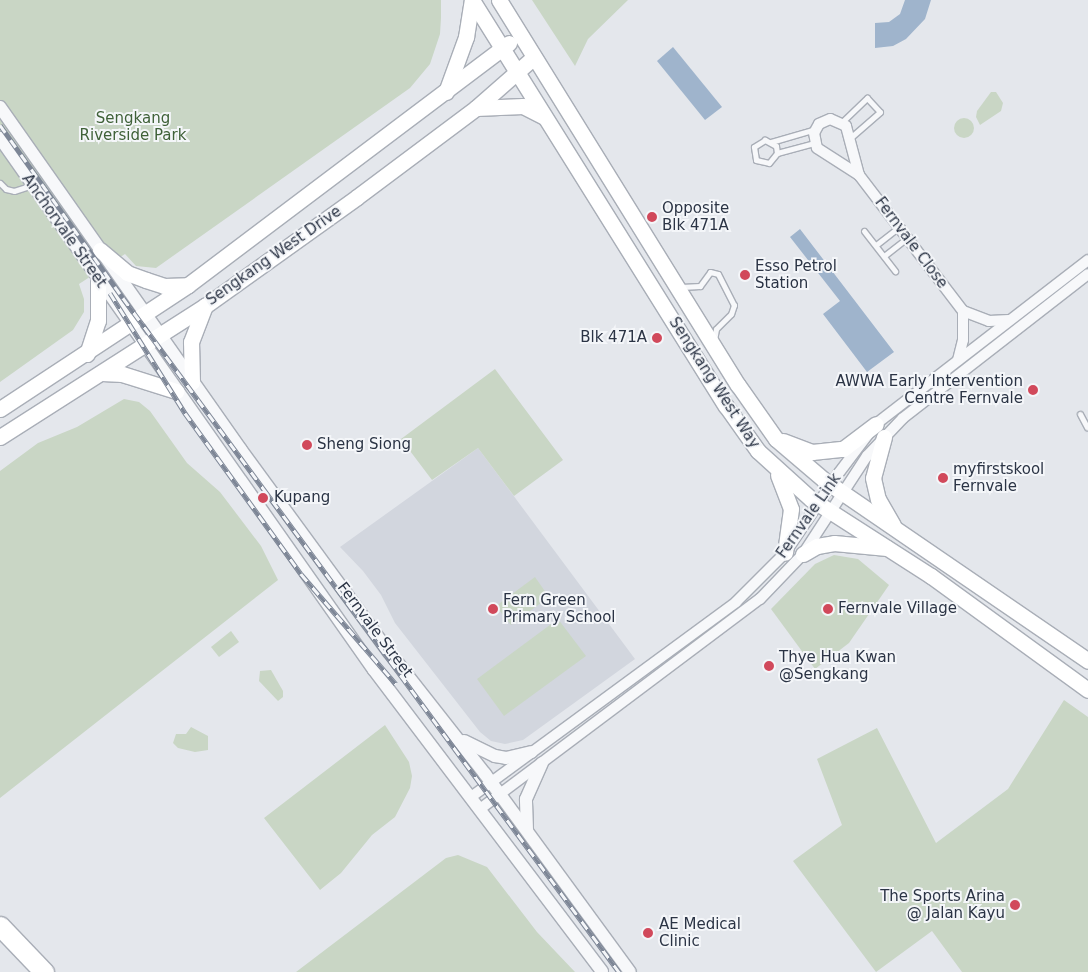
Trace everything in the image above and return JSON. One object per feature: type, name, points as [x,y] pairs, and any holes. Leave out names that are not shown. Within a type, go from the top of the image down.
[{"type":"highway","points":[[1,927],[44,972]]},
{"type":"main road","name":"Sengkang West Way","points":[[472,0],[726,406],[758,451],[776,469],[825,507],[888,548],[1088,690]]},
{"type":"main road","points":[[446,92],[466,37],[472,0]]},
{"type":"main road","name":"Sengkang West Way","points":[[499,0],[714,342],[738,385],[776,439],[801,463],[1088,661]]},
{"type":"main road","name":"Sengkang West Drive","points":[[0,409],[87,354],[145,312],[188,285],[446,92],[520,34]]},
{"type":"main road","name":"Sengkang West Drive","points":[[0,437],[205,306],[476,108],[534,57]]},
{"type":"main road","points":[[476,108],[523,106],[545,117]]},
{"type":"main road","points":[[100,250],[127,273],[164,286],[188,285]]},
{"type":"main road","points":[[87,354],[98,321],[98,280]]},
{"type":"main road","points":[[192,382],[191,342],[205,306]]},
{"type":"main road","points":[[102,373],[122,374],[176,391]]},
{"type":"main road","points":[[776,439],[812,452],[827,451],[843,449],[880,431]]},
{"type":"main road","points":[[880,431],[874,478],[878,499],[897,531]]},
{"type":"main road","points":[[776,469],[791,509],[786,553]]},
{"type":"main road","points":[[803,554],[817,546],[834,543],[888,548]]},
{"type":"street","name":"Anchorvale Street","points":[[0,107],[124,284]]},
{"type":"street","points":[[815,143],[816,129],[830,119],[842,122]]},
{"type":"street","name":"Fernvale Close","points":[[842,122],[848,131],[859,176]]},
{"type":"street","name":"Anchorvale Street","points":[[0,138],[129,324]]},
{"type":"street","name":"Fernvale Close","points":[[815,143],[821,151],[848,165],[859,176],[963,311]]},
{"type":"street","name":"Fernvale Link","points":[[480,809],[760,598],[803,554],[825,507],[880,431],[958,360],[1088,260]]},
{"type":"street","name":"Fernvale Link","points":[[837,488],[880,431],[1088,274]]},
{"type":"street","points":[[109,296],[124,284]]},
{"type":"street","name":"Fernvale Street","points":[[124,284],[192,382],[390,652],[491,782],[630,972]]},
{"type":"street","points":[[958,360],[964,333],[963,311],[989,321],[1009,320]]},
{"type":"street","name":"Fernvale Street","points":[[129,324],[374,670],[602,972]]},
{"type":"street","name":"Fernvale Link","points":[[471,797],[736,602],[786,553],[825,507]]},
{"type":"street","points":[[456,736],[495,756],[506,758],[531,752]]},
{"type":"street","points":[[527,832],[526,799],[542,764]]},
{"type":"lane","points":[[842,122],[867,98],[880,112],[849,139]]},
{"type":"lane","points":[[815,143],[777,153],[769,163],[762,164],[753,154],[758,142],[771,142],[816,129]]},
{"type":"lane","points":[[771,142],[777,153]]},
{"type":"lane","points":[[0,183],[6,190],[14,191],[32,185]]},
{"type":"lane","points":[[876,245],[899,227]]},
{"type":"lane","points":[[864,231],[896,271]]},
{"type":"lane","points":[[884,256],[907,238]]},
{"type":"lane","points":[[678,286],[700,286],[710,272],[718,274],[734,305],[731,314],[716,329],[714,342]]},
{"type":"lane","points":[[1080,414],[1087,427]]},
{"type":"shaded area","name":"Fern Green Primary School","points":[[478,448],[635,659],[523,740],[505,744],[491,741],[480,732],[395,623],[381,595],[363,571],[340,547]]},
{"type":"green space","name":"Sengkang Riverside Park","points":[[0,0],[441,0],[441,18],[440,34],[430,64],[410,88],[156,268],[136,266],[125,254],[79,284],[84,299],[84,312],[73,330],[0,382]]},
{"type":"green space","points":[[532,0],[628,0],[588,39],[575,66]]},
{"type":"green space","points":[[991,92],[996,92],[1003,103],[1001,111],[980,125],[976,117],[977,111]]},
{"type":"green space","points":[[960,118],[968,118],[974,124],[974,132],[968,138],[960,138],[954,132],[954,124]]},
{"type":"green space","points":[[495,369],[563,460],[514,496],[478,448],[432,480],[401,439]]},
{"type":"green space","points":[[124,399],[139,402],[150,411],[187,463],[220,492],[261,546],[278,580],[0,798],[0,471],[38,443],[77,427]]},
{"type":"green space","name":"Fernvale Village","points":[[834,555],[858,559],[889,585],[849,643],[815,669],[771,609],[815,564]]},
{"type":"green space","points":[[535,577],[549,597],[511,625],[496,606]]},
{"type":"green space","points":[[558,619],[586,656],[504,716],[477,679]]},
{"type":"green space","points":[[231,631],[239,642],[219,657],[211,647]]},
{"type":"green space","points":[[271,670],[283,691],[283,697],[278,701],[259,681],[260,671]]},
{"type":"green space","points":[[1064,700],[1088,717],[1088,972],[962,972],[932,931],[876,972],[793,861],[842,825],[817,759],[877,728],[936,843],[1008,789]]},
{"type":"green space","points":[[385,725],[409,762],[412,776],[410,788],[395,817],[372,835],[341,873],[320,890],[264,818]]},
{"type":"green space","points":[[191,727],[208,736],[208,750],[195,752],[178,748],[173,743],[176,734],[186,734]]},
{"type":"green space","points":[[458,855],[487,867],[537,932],[575,972],[296,972],[446,858]]},
{"type":"water","points":[[905,0],[931,0],[925,19],[906,39],[893,46],[875,48],[875,23],[889,22],[900,14]]},
{"type":"water","points":[[673,47],[722,107],[705,120],[657,61]]},
{"type":"water","points":[[800,229],[894,352],[867,372],[823,314],[840,301],[790,237]]},
{"type":"railway","points":[[0,125],[123,298],[619,972]]},
{"type":"railway","points":[[110,293],[185,413],[301,574],[396,684]]},
{"type":"place","name":"Opposite Blk 471A","points":[[652,217]]},
{"type":"place","name":"Esso Petrol Station","points":[[745,275]]},
{"type":"place","name":"Blk 471A","points":[[657,338]]},
{"type":"place","name":"AWWA Early Intervention Centre Fernvale","points":[[1033,390]]},
{"type":"place","name":"Sheng Siong","points":[[307,445]]},
{"type":"place","name":"myfirstskool Fernvale","points":[[943,478]]},
{"type":"place","name":"Kupang","points":[[263,498]]},
{"type":"place","name":"Fern Green Primary School","points":[[493,609]]},
{"type":"place","name":"Fernvale Village","points":[[828,609]]},
{"type":"place","name":"Thye Hua Kwan @Sengkang","points":[[769,666]]},
{"type":"place","name":"The Sports Arina @ Jalan Kayu","points":[[1015,905]]},
{"type":"place","name":"AE Medical Clinic","points":[[648,933]]}]
